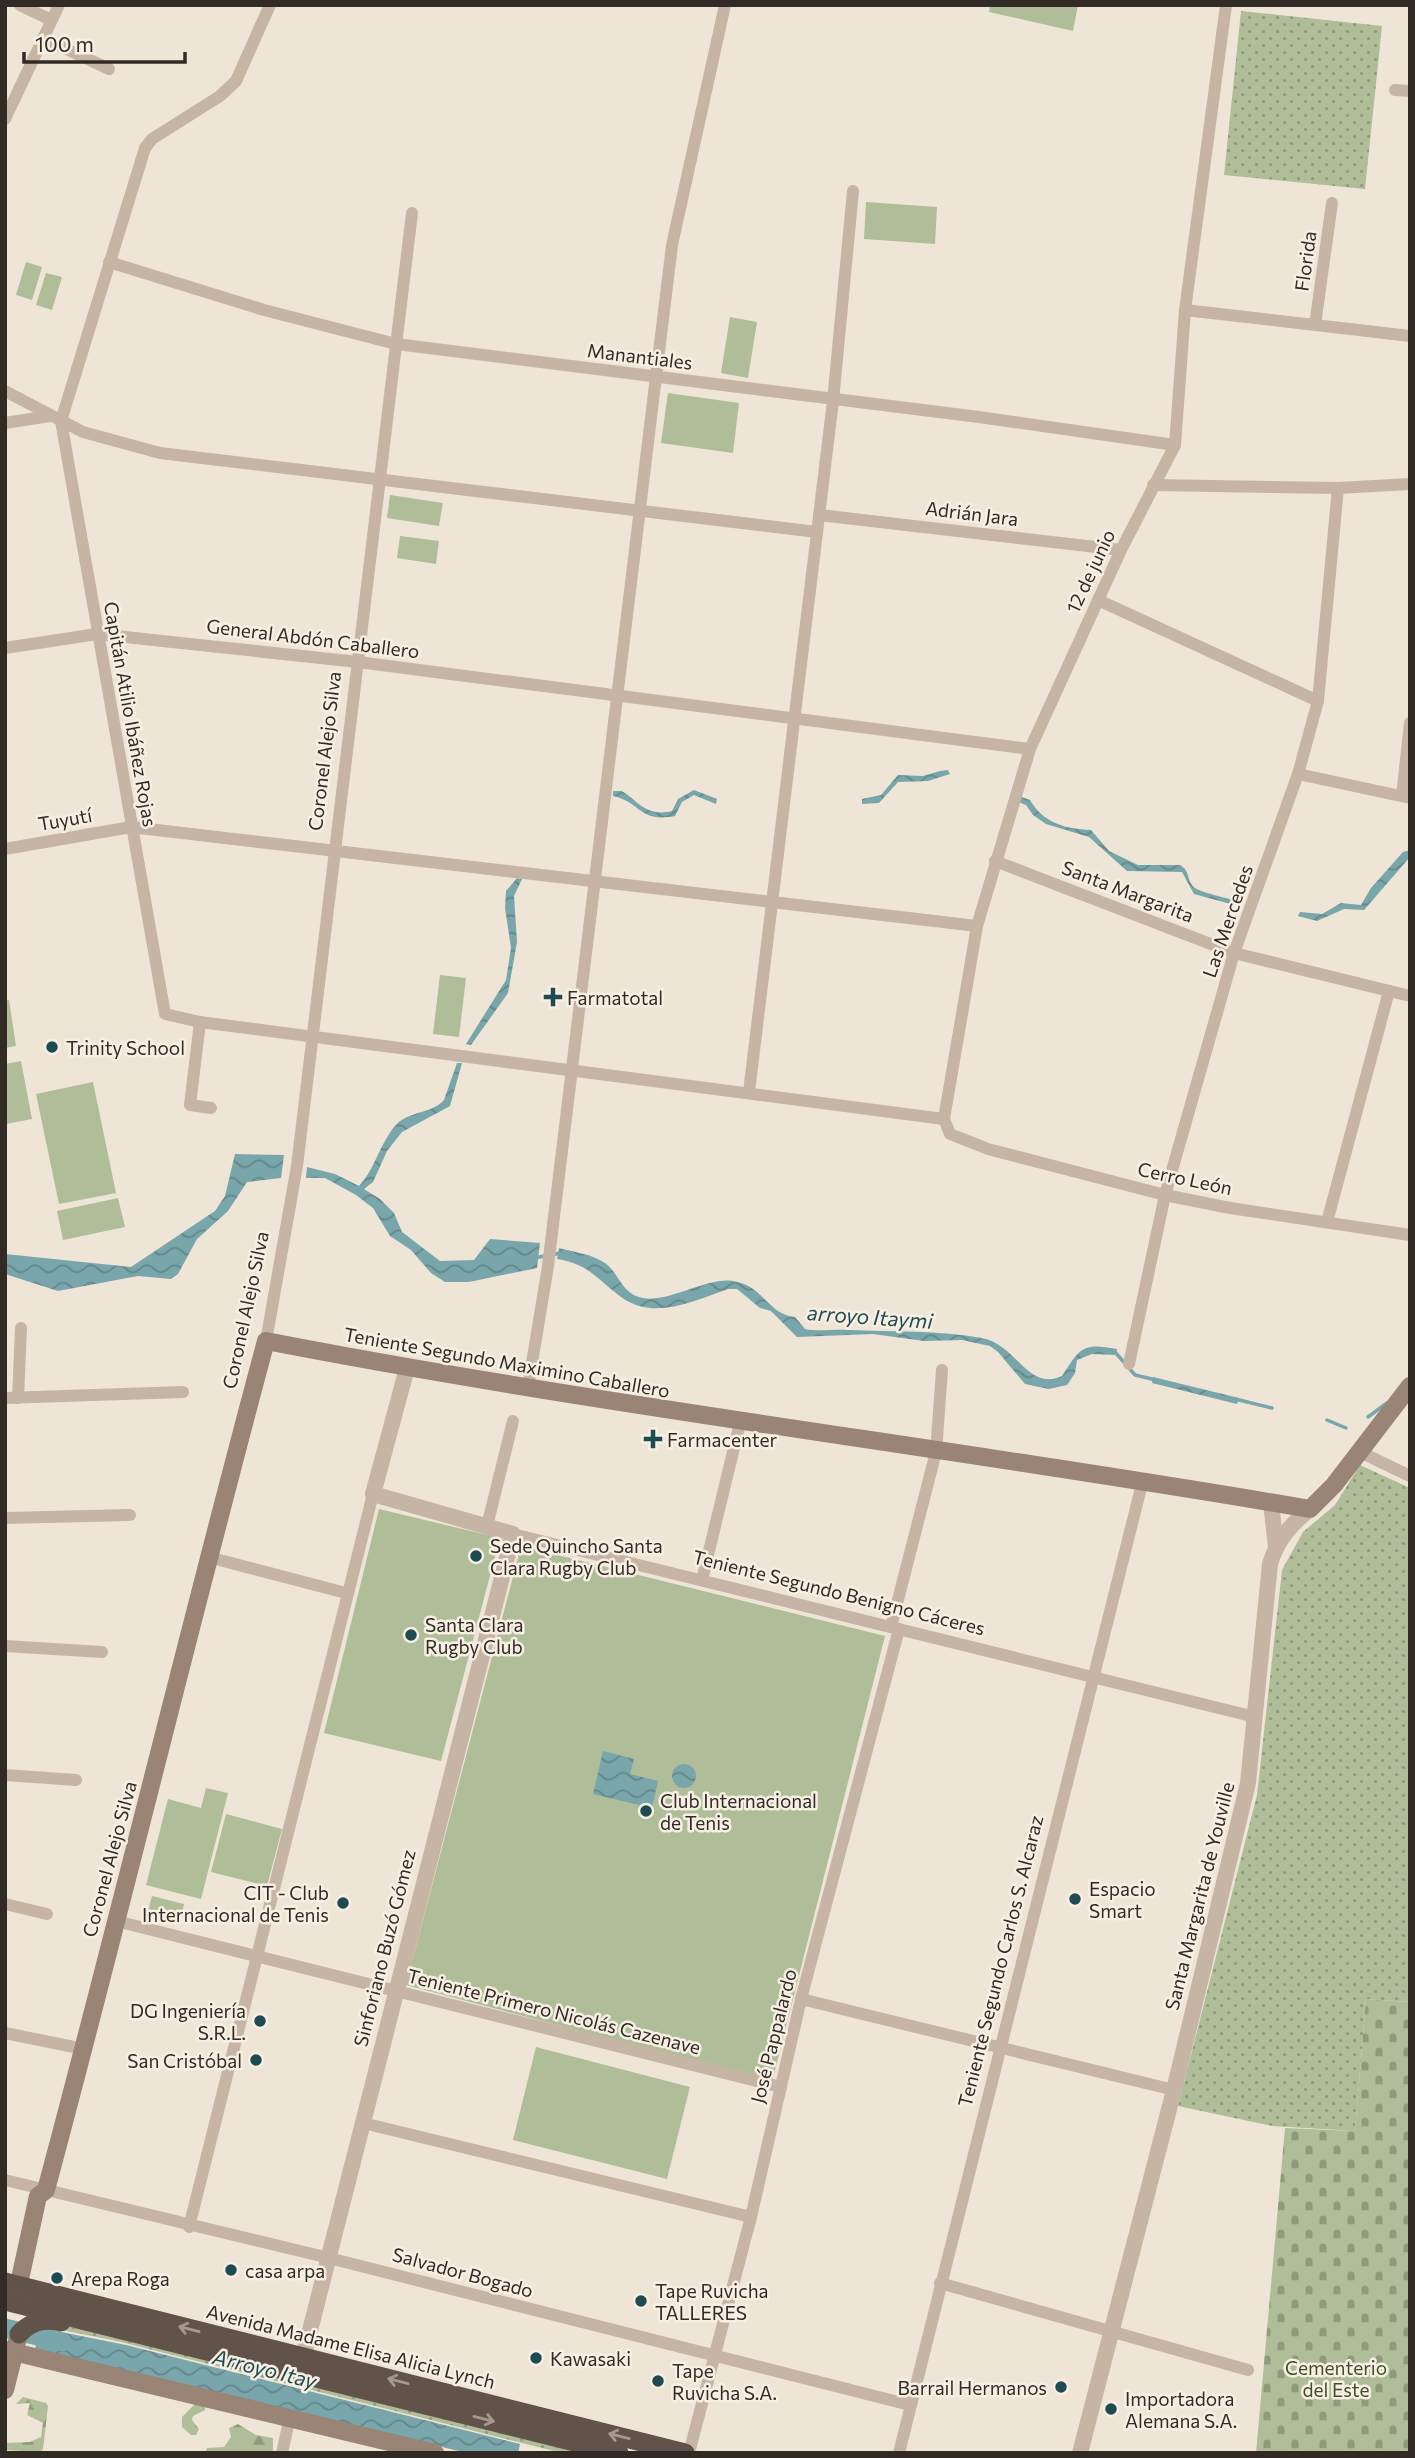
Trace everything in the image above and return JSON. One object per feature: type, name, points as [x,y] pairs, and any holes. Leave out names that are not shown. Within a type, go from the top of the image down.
[{"type":"highway","name":"Coronel Alejo Silva","points":[[13,2284],[20,2333]]},
{"type":"highway","name":"Avenida Madame Elisa Alicia Lynch","points":[[13,2284],[301,2367],[619,2453]]},
{"type":"highway","name":"Avenida Madame Elisa Alicia Lynch","points":[[5,2301],[20,2333],[117,2329],[212,2352],[301,2367],[687,2453]]},
{"type":"main road","name":"Teniente Segundo Maximino Caballero","points":[[266,1341],[407,1368],[740,1423],[1143,1480],[1310,1509]]},
{"type":"main road","name":"Coronel Alejo Silva","points":[[13,2284],[20,2279],[38,2196],[46,2190],[84,2049],[208,1557],[266,1341]]},
{"type":"main road","name":"Santa Margarita de Youville","points":[[1310,1509],[1360,1451],[1410,1386]]},
{"type":"main road","name":"Coronel Alejo Silva","points":[[5,2390],[20,2333]]},
{"type":"main road","points":[[20,2333],[290,2417],[435,2453]]},
{"type":"street","points":[[20,5],[51,20]]},
{"type":"street","points":[[5,119],[59,5]]},
{"type":"street","points":[[55,419],[145,148],[152,139],[220,96],[236,81],[270,5]]},
{"type":"street","points":[[528,1387],[548,1266],[672,245],[725,5]]},
{"type":"street","name":"12 de junio","points":[[944,1119],[977,926],[1030,749],[1121,550],[1175,445],[1185,310],[1226,5]]},
{"type":"street","points":[[43,38],[109,69]]},
{"type":"street","points":[[1395,90],[1410,91]]},
{"type":"street","points":[[749,1091],[833,401],[852,191]]},
{"type":"street","name":"Florida","points":[[1315,325],[1332,203]]},
{"type":"street","name":"Coronel Alejo Silva","points":[[266,1341],[296,1173],[412,213]]},
{"type":"street","name":"Manantiales","points":[[109,262],[264,310],[396,344],[833,401],[979,417],[1175,445]]},
{"type":"street","points":[[1185,310],[1410,336]]},
{"type":"street","points":[[5,390],[83,432],[160,453],[817,532]]},
{"type":"street","points":[[5,423],[55,419]]},
{"type":"street","name":"Capitán Atilio Ibáñez Rojas","points":[[55,419],[97,634],[165,1014],[200,1022]]},
{"type":"street","points":[[1153,485],[1338,488],[1410,484]]},
{"type":"street","name":"Las Mercedes","points":[[1129,1364],[1165,1195],[1234,953],[1298,774],[1318,701],[1338,488]]},
{"type":"street","name":"Adrián Jara","points":[[819,515],[1121,550]]},
{"type":"street","points":[[1098,600],[1318,701]]},
{"type":"street","name":"General Abdón Caballero","points":[[5,648],[97,634],[358,662],[1030,749]]},
{"type":"street","points":[[1298,774],[1406,797],[1410,723]]},
{"type":"street","name":"Tuyutí","points":[[5,849],[131,827],[977,926]]},
{"type":"street","name":"Santa Margarita","points":[[995,861],[1234,953],[1410,996]]},
{"type":"street","points":[[1327,1222],[1389,991]]},
{"type":"street","points":[[211,1108],[190,1105],[200,1022],[749,1091],[944,1119]]},
{"type":"street","name":"Cerro León","points":[[944,1119],[946,1128],[957,1138],[988,1149],[1165,1195],[1410,1235]]},
{"type":"street","points":[[21,1328],[11,1398],[183,1392]]},
{"type":"street","points":[[189,2227],[346,1593],[407,1368]]},
{"type":"street","name":"José Pappalardo","points":[[687,2453],[751,2217],[801,1999],[895,1628],[936,1451],[942,1370]]},
{"type":"street","points":[[487,1526],[513,1421]]},
{"type":"street","points":[[702,1580],[740,1423]]},
{"type":"street","points":[[1360,1451],[1410,1476]]},
{"type":"street","name":"Teniente Segundo Carlos S. Alcaraz","points":[[898,2453],[1143,1480]]},
{"type":"street","name":"Teniente Segundo Benigno Cáceres","points":[[373,1494],[513,1534],[1255,1717]]},
{"type":"street","points":[[1271,1503],[1276,1547]]},
{"type":"street","name":"Santa Margarita de Youville","points":[[1080,2453],[1174,2090],[1248,1783],[1270,1564],[1276,1547],[1290,1527],[1310,1509]]},
{"type":"street","points":[[5,1518],[130,1515]]},
{"type":"street","name":"Sinforiano Buzó Gómez","points":[[301,2367],[513,1534]]},
{"type":"street","points":[[208,1557],[346,1593]]},
{"type":"street","points":[[5,1646],[102,1652]]},
{"type":"street","points":[[5,1775],[76,1780]]},
{"type":"street","points":[[5,1904],[47,1914]]},
{"type":"street","name":"Teniente Primero Nicolás Cazenave","points":[[116,1921],[780,2087]]},
{"type":"street","points":[[801,1999],[1174,2090]]},
{"type":"street","points":[[5,2033],[84,2049]]},
{"type":"street","points":[[363,2123],[751,2217]]},
{"type":"street","name":"Salvador Bogado","points":[[5,2180],[189,2227],[329,2258],[910,2406]]},
{"type":"street","points":[[940,2283],[1114,2329],[1248,2370]]},
{"type":"street","points":[[282,2453],[290,2417]]},
{"type":"green space","points":[[990,5],[1078,5],[1073,31],[989,12]]},
{"type":"green space","points":[[1241,11],[1382,26],[1365,189],[1224,175]]},
{"type":"green space","points":[[866,202],[937,207],[935,244],[864,239]]},
{"type":"green space","points":[[26,262],[42,267],[32,300],[16,295]]},
{"type":"green space","points":[[46,273],[62,277],[52,310],[36,305]]},
{"type":"green space","points":[[730,317],[757,322],[748,378],[721,373]]},
{"type":"green space","points":[[668,393],[739,403],[733,453],[661,443]]},
{"type":"green space","points":[[390,495],[443,503],[439,526],[387,518]]},
{"type":"green space","points":[[400,536],[439,541],[436,564],[397,558]]},
{"type":"green space","points":[[440,975],[466,978],[459,1037],[433,1034]]},
{"type":"green space","points":[[9,1000],[16,1046],[5,1048],[5,1001]]},
{"type":"green space","points":[[21,1061],[32,1119],[6,1124],[5,1064]]},
{"type":"green space","points":[[93,1082],[116,1193],[59,1204],[36,1094]]},
{"type":"green space","points":[[118,1198],[125,1227],[63,1240],[57,1211]]},
{"type":"green space","points":[[1360,1465],[1410,1488],[1410,2002],[1366,1999],[1355,2131],[1272,2126],[1178,2106],[1257,1795],[1282,1570],[1303,1532],[1335,1505]]},
{"type":"green space","name":"Santa Clara Rugby Club","points":[[379,1509],[500,1538],[441,1761],[324,1733]]},
{"type":"green space","name":"Club Internacional de Tenis","points":[[521,1546],[885,1636],[772,2082],[406,1985]]},
{"type":"green space","points":[[206,1788],[228,1793],[201,1899],[146,1885],[168,1799],[201,1808]]},
{"type":"green space","points":[[226,1814],[282,1829],[267,1886],[211,1872]]},
{"type":"green space","points":[[152,1896],[184,1904],[180,1923],[147,1915]]},
{"type":"green space","name":"Cementerio del Este","points":[[1366,1999],[1410,2002],[1410,2453],[1256,2453],[1285,2128],[1355,2131]]},
{"type":"green space","points":[[536,2047],[690,2087],[667,2179],[513,2140]]},
{"type":"green space","points":[[52,2324],[118,2335],[592,2453],[562,2453],[117,2341],[51,2328]]},
{"type":"green space","points":[[23,2397],[46,2403],[48,2406],[43,2449],[40,2452],[5,2450],[5,2443],[30,2442],[41,2437],[43,2423],[27,2415],[30,2403],[16,2404]]},
{"type":"green space","points":[[199,2400],[205,2405],[205,2410],[193,2416],[192,2420],[199,2429],[196,2435],[191,2435],[182,2427],[182,2417]]},
{"type":"green space","points":[[238,2424],[256,2435],[273,2438],[273,2453],[205,2453],[207,2448],[224,2447],[231,2437],[229,2428]]},
{"type":"water","points":[[948,770],[950,774],[928,781],[898,782],[879,803],[862,804],[862,799],[881,795],[898,775],[923,776]]},
{"type":"water","points":[[694,790],[717,799],[716,804],[694,795],[682,802],[675,816],[654,817],[613,796],[613,791],[622,791],[644,808],[663,812],[672,811],[678,799]]},
{"type":"water","points":[[1019,796],[1030,800],[1035,808],[1056,823],[1091,830],[1109,851],[1138,865],[1180,865],[1186,870],[1195,888],[1239,902],[1238,906],[1194,894],[1182,872],[1127,871],[1089,837],[1046,824],[1033,815],[1026,805],[1018,802]]},
{"type":"water","points":[[1410,850],[1410,857],[1364,910],[1344,909],[1317,921],[1298,916],[1300,912],[1322,914],[1341,903],[1361,905],[1371,888],[1403,852]]},
{"type":"water","points":[[517,878],[522,879],[514,896],[517,942],[508,993],[471,1045],[466,1044],[506,980],[511,948],[505,908],[506,891]]},
{"type":"water","points":[[457,1063],[462,1063],[450,1106],[402,1132],[387,1151],[373,1182],[364,1189],[380,1199],[394,1213],[402,1232],[440,1261],[474,1260],[490,1239],[540,1243],[537,1268],[469,1282],[445,1282],[431,1273],[411,1250],[390,1236],[373,1208],[356,1195],[325,1178],[306,1178],[307,1167],[335,1174],[359,1186],[370,1172],[385,1140],[396,1125],[407,1117],[439,1105],[444,1100]]},
{"type":"water","points":[[235,1154],[284,1155],[281,1178],[247,1182],[228,1211],[197,1239],[178,1274],[171,1279],[138,1276],[58,1291],[5,1274],[5,1254],[131,1267],[215,1211],[225,1196]]},
{"type":"water","points":[[559,1248],[600,1260],[610,1267],[625,1288],[643,1298],[664,1297],[712,1283],[733,1281],[752,1288],[778,1311],[795,1317],[805,1329],[932,1332],[982,1338],[1005,1349],[1040,1378],[1062,1376],[1073,1359],[1089,1347],[1117,1349],[1116,1355],[1092,1354],[1077,1360],[1075,1373],[1067,1385],[1049,1389],[1025,1384],[990,1346],[962,1340],[924,1341],[873,1334],[797,1337],[771,1311],[760,1308],[737,1289],[728,1289],[671,1307],[643,1307],[629,1302],[583,1267],[557,1259]]},
{"type":"water","points":[[1153,1377],[1239,1398],[1237,1404],[1152,1383]]},
{"type":"water","points":[[603,1751],[634,1759],[630,1774],[658,1781],[652,1808],[593,1794]]},
{"type":"water","points":[[684,1764],[695,1771],[696,1776],[689,1787],[684,1788],[673,1781],[672,1776],[679,1765]]},
{"type":"water","points":[[41,2328],[126,2345],[520,2444],[518,2453],[467,2453],[35,2349]]},
{"type":"waterway","name":"arroyo Itaymi","points":[[534,1258],[561,1253]]},
{"type":"waterway","name":"arroyo Itaymi","points":[[1115,1352],[1135,1375],[1156,1380]]},
{"type":"waterway","name":"arroyo Itaymi","points":[[1235,1399],[1272,1408]]},
{"type":"waterway","name":"arroyo Itaymi","points":[[1368,1417],[1387,1403]]},
{"type":"waterway","name":"arroyo Itaymi","points":[[1327,1420],[1346,1428]]},
{"type":"waterway","name":"Arroyo Itay","points":[[5,2328],[62,2342]]},
{"type":"place","name":"Farmatotal","points":[[553,997]]},
{"type":"place","name":"Trinity School","points":[[52,1047]]},
{"type":"place","name":"Farmacenter","points":[[653,1439]]},
{"type":"place","name":"Sede Quincho Santa Clara Rugby Club","points":[[476,1556]]},
{"type":"place","name":"Santa Clara Rugby Club","points":[[411,1635]]},
{"type":"place","name":"Club Internacional de Tenis","points":[[646,1811]]},
{"type":"place","name":"Espacio Smart","points":[[1075,1899]]},
{"type":"place","name":"CIT - Club Internacional de Tenis","points":[[343,1903]]},
{"type":"place","name":"DG Ingeniería S.R.L.","points":[[260,2021]]},
{"type":"place","name":"San Cristóbal","points":[[256,2060]]},
{"type":"place","name":"casa arpa","points":[[231,2270]]},
{"type":"place","name":"Arepa Roga","points":[[57,2278]]},
{"type":"place","name":"Tape Ruvicha TALLERES","points":[[641,2301]]},
{"type":"place","name":"Kawasaki","points":[[536,2358]]},
{"type":"place","name":"Tape Ruvicha S.A.","points":[[658,2381]]},
{"type":"place","name":"Barrail Hermanos","points":[[1061,2387]]},
{"type":"place","name":"Importadora Alemana S.A.","points":[[1111,2409]]}]
